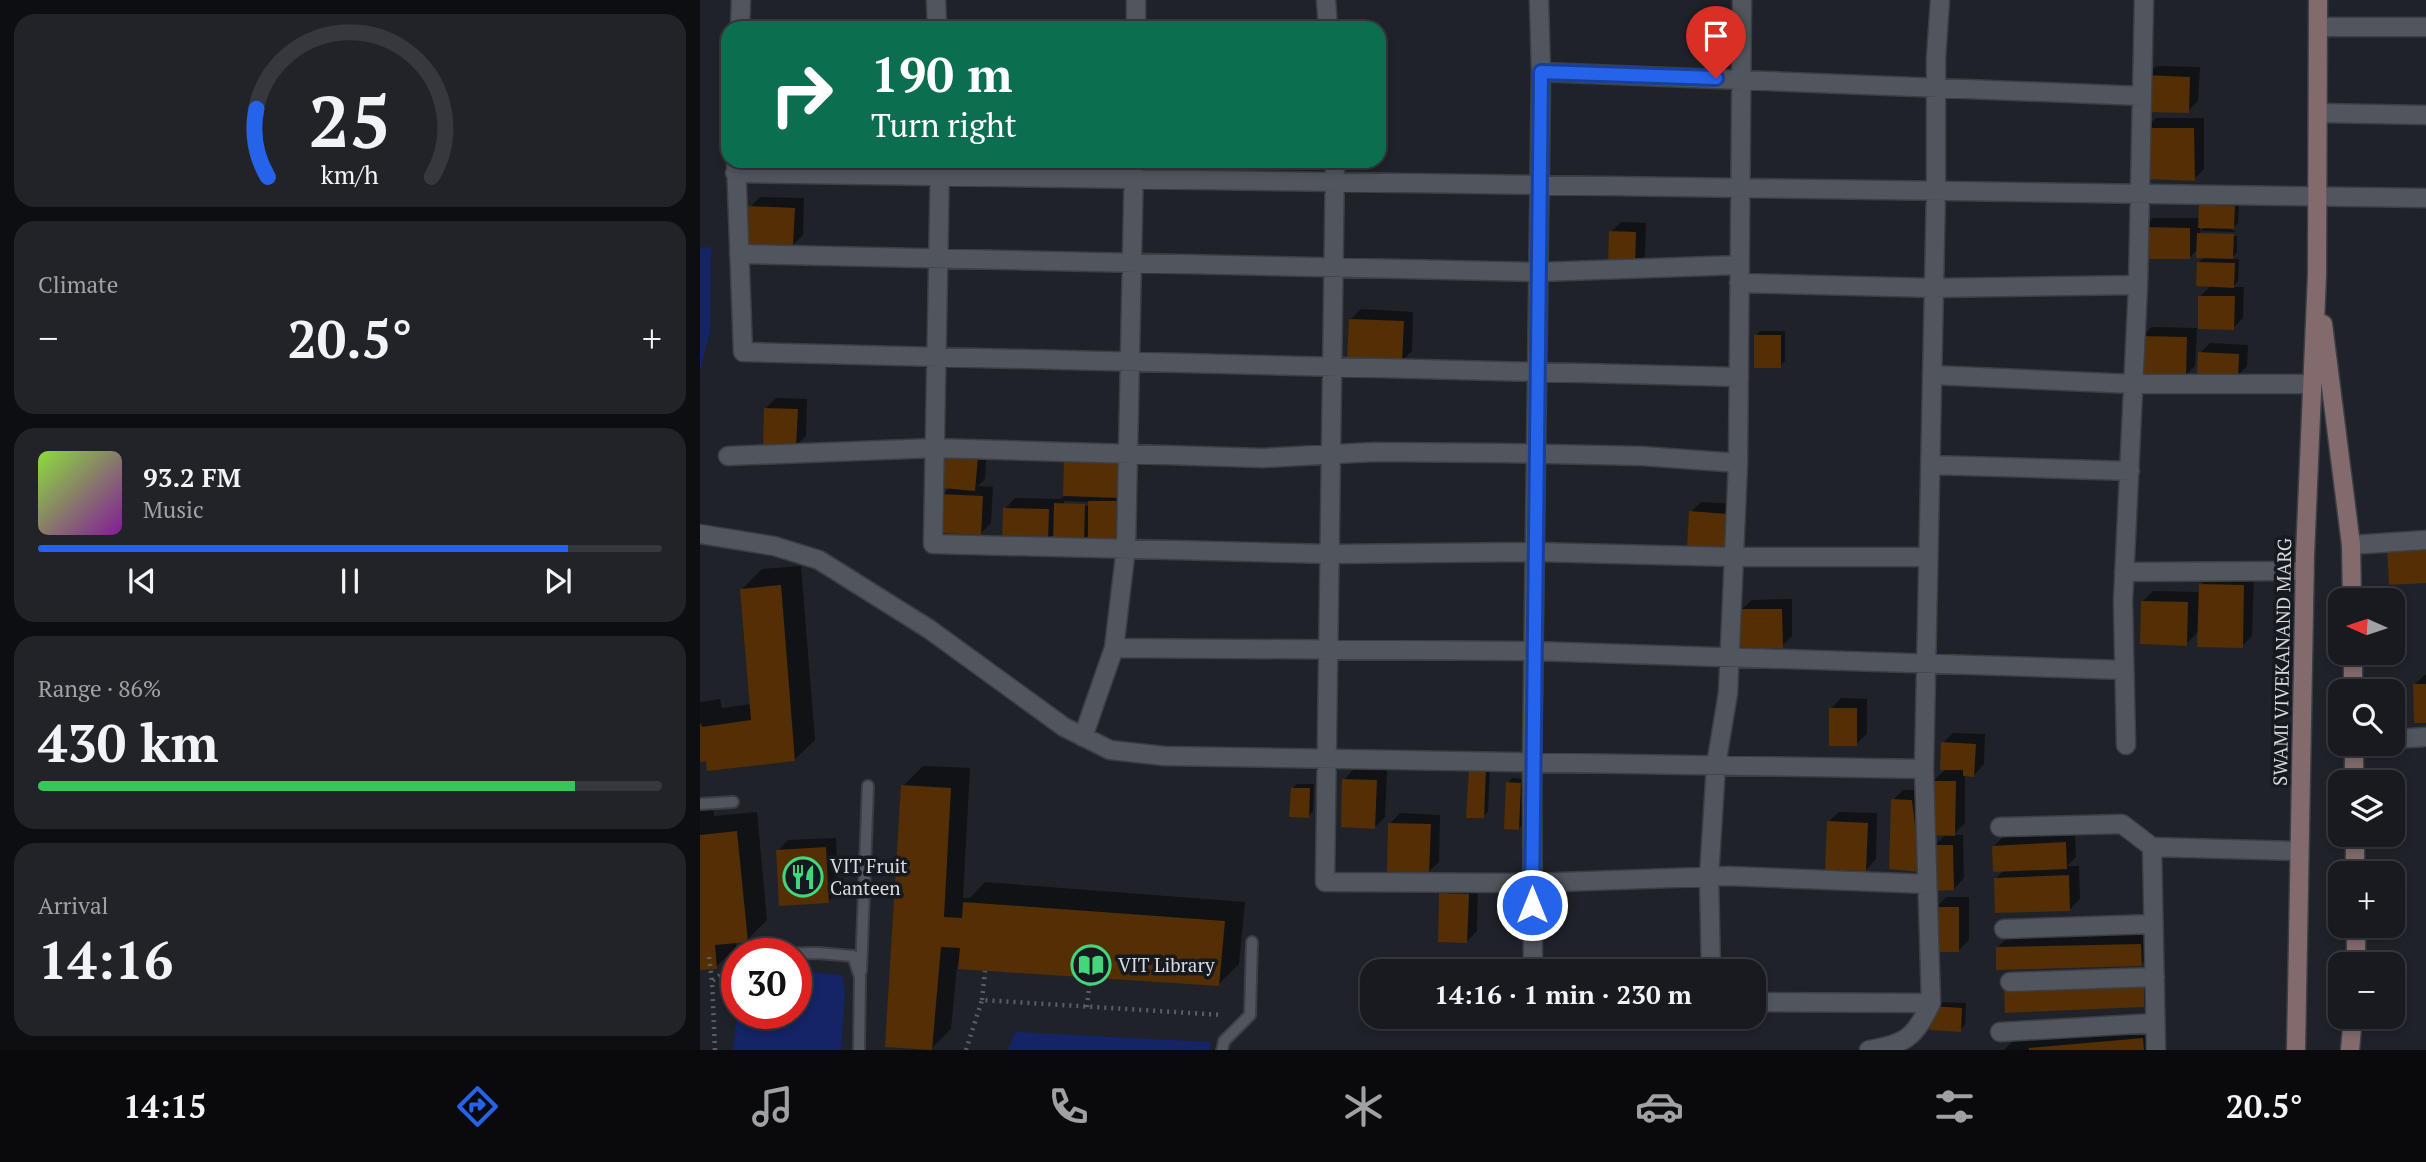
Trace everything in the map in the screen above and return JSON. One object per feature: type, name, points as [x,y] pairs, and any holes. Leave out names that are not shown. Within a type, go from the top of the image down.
[{"type":"main road","name":"SWAMI VIVEKANAND MARG","points":[[2296,1050],[2304,571],[2318,275],[2318,0]]},
{"type":"main road","name":"SWAMI VIVEKANAND MARG","points":[[2318,275],[2351,545],[2352,588]]},
{"type":"main road","points":[[2350,1050],[2352,1029]]},
{"type":"street","points":[[740,21],[741,0]]},
{"type":"street","points":[[936,0],[937,21]]},
{"type":"street","points":[[1136,0],[1136,21]]},
{"type":"street","points":[[1326,0],[1328,21]]},
{"type":"street","points":[[1533,959],[1532,762],[1541,72],[1539,0]]},
{"type":"street","points":[[1711,959],[1709,877],[1716,765],[1728,693],[1738,463],[1742,0]]},
{"type":"street","points":[[1869,1050],[1892,1046],[1909,1038],[1919,1029],[1931,1003],[1924,769],[1936,87],[1940,0]]},
{"type":"street","points":[[2126,745],[2124,572],[2138,285],[2144,0]]},
{"type":"street","points":[[2318,27],[2426,27]]},
{"type":"street","points":[[1541,72],[2142,96]]},
{"type":"street","points":[[2318,113],[2426,115]]},
{"type":"street","points":[[735,168],[743,352],[1739,376]]},
{"type":"street","points":[[1928,557],[1734,557],[1536,552],[1330,554],[933,544],[940,168],[1133,170],[1336,181],[2426,198]]},
{"type":"street","points":[[1335,168],[1325,882],[1532,883],[1709,877],[1927,884]]},
{"type":"street","points":[[1083,737],[1114,648],[1126,548],[1133,170]]},
{"type":"street","points":[[739,254],[1739,274],[1934,288],[2138,285]]},
{"type":"street","points":[[1932,375],[2133,384],[2312,384]]},
{"type":"street","points":[[728,456],[934,448],[960,451],[1263,458],[1374,452],[1537,454],[1642,456],[1738,463]]},
{"type":"street","points":[[1930,466],[2130,471]]},
{"type":"street","points":[[700,534],[774,546],[819,559],[929,628],[1064,727],[1110,750],[1164,756],[1924,769]]},
{"type":"street","points":[[2351,545],[2426,540]]},
{"type":"street","points":[[2124,572],[2304,571]]},
{"type":"street","points":[[1114,648],[1534,652],[2124,670]]},
{"type":"street","points":[[2405,738],[2426,737]]},
{"type":"street","points":[[2000,827],[2122,824],[2152,847],[2298,851]]},
{"type":"street","points":[[2152,847],[2156,1050]]},
{"type":"street","points":[[2004,929],[2153,924]]},
{"type":"street","points":[[2010,982],[2154,976]]},
{"type":"street","points":[[1766,1002],[1931,1003]]},
{"type":"street","points":[[2000,1032],[2155,1023]]},
{"type":"lane","points":[[859,1050],[868,786]]},
{"type":"lane","points":[[700,804],[733,802]]},
{"type":"lane","points":[[1222,1050],[1224,1041],[1250,1015],[1252,942]]},
{"type":"lane","points":[[812,953],[853,956],[860,977]]},
{"type":"path","points":[[709,957],[715,1050]]},
{"type":"path","points":[[966,1050],[982,1000],[985,971]]},
{"type":"path","points":[[712,981],[721,975]]},
{"type":"path","points":[[1087,1007],[1090,978]]},
{"type":"path","points":[[982,1000],[1250,1015]]},
{"type":"shaded area","points":[[711,247],[710,331],[700,371],[700,248]]},
{"type":"shaded area","points":[[812,972],[842,975],[845,992],[841,1050],[733,1050],[735,1029],[812,1029]]},
{"type":"shaded area","points":[[1015,1032],[1210,1042],[1210,1050],[1008,1050]]},
{"type":"building","points":[[2145,75],[2190,77],[2189,113],[2144,112]]},
{"type":"building","points":[[2144,128],[2194,128],[2195,181],[2145,179]]},
{"type":"building","points":[[2199,204],[2235,206],[2234,229],[2198,228]]},
{"type":"building","points":[[748,206],[795,208],[793,247],[747,245]]},
{"type":"building","points":[[2141,227],[2190,228],[2190,259],[2140,259]]},
{"type":"building","points":[[1609,231],[1636,232],[1635,268],[1608,268]]},
{"type":"building","points":[[2197,233],[2234,234],[2233,259],[2196,258]]},
{"type":"building","points":[[2197,262],[2235,263],[2234,288],[2196,286]]},
{"type":"building","points":[[2198,296],[2235,296],[2234,330],[2198,329]]},
{"type":"building","points":[[1349,319],[1404,321],[1402,363],[1347,360]]},
{"type":"building","points":[[1754,335],[1781,335],[1781,368],[1754,368]]},
{"type":"building","points":[[2140,336],[2187,337],[2186,378],[2139,377]]},
{"type":"building","points":[[2198,352],[2239,354],[2238,378],[2197,376]]},
{"type":"building","points":[[764,408],[798,409],[796,448],[763,447]]},
{"type":"building","points":[[944,454],[978,457],[975,491],[942,488]]},
{"type":"building","points":[[1064,459],[1120,460],[1120,498],[1063,496]]},
{"type":"building","points":[[941,494],[983,496],[981,535],[939,533]]},
{"type":"building","points":[[1088,501],[1117,501],[1116,541],[1088,540]]},
{"type":"building","points":[[1054,503],[1085,504],[1084,542],[1053,541]]},
{"type":"building","points":[[1003,508],[1049,509],[1048,543],[1002,542]]},
{"type":"building","points":[[1689,511],[1727,514],[1724,551],[1687,548]]},
{"type":"building","points":[[2426,547],[2426,583],[2389,585],[2387,550]]},
{"type":"building","points":[[2199,584],[2244,585],[2243,648],[2197,647]]},
{"type":"building","points":[[781,585],[795,761],[707,771],[706,761],[700,762],[700,722],[702,727],[751,720],[740,589]]},
{"type":"building","points":[[2141,601],[2188,602],[2187,646],[2140,644]]},
{"type":"building","points":[[1739,609],[1782,609],[1783,648],[1740,648]]},
{"type":"building","points":[[2413,684],[2426,684],[2426,723],[2414,723]]},
{"type":"building","points":[[1829,708],[1857,708],[1857,746],[1829,746]]},
{"type":"building","points":[[1941,742],[1976,744],[1974,777],[1963,776],[1963,770],[1940,770]]},
{"type":"building","points":[[1469,768],[1486,769],[1484,818],[1466,818]]},
{"type":"building","points":[[1342,779],[1377,780],[1375,829],[1341,827]]},
{"type":"building","points":[[1932,781],[1956,781],[1955,836],[1931,835]]},
{"type":"building","points":[[1506,782],[1521,783],[1519,830],[1504,829]]},
{"type":"building","points":[[901,785],[951,788],[944,917],[962,918],[963,902],[1225,921],[1219,986],[958,969],[960,948],[941,947],[932,1050],[885,1047]]},
{"type":"building","points":[[1291,788],[1310,788],[1309,818],[1289,817]]},
{"type":"building","points":[[1891,799],[1912,800],[1921,872],[1889,869]]},
{"type":"building","points":[[1827,821],[1868,823],[1866,871],[1825,870]]},
{"type":"building","points":[[1388,823],[1431,824],[1429,874],[1387,873]]},
{"type":"building","points":[[737,831],[748,938],[721,938],[721,944],[715,945],[717,969],[700,970],[700,835]]},
{"type":"building","points":[[2066,842],[2067,869],[1993,872],[1992,846]]},
{"type":"building","points":[[1933,845],[1953,845],[1954,890],[1934,891]]},
{"type":"building","name":"VIT Fruit Canteen","points":[[826,847],[829,903],[779,906],[776,850]]},
{"type":"building","points":[[2069,875],[2070,911],[1995,913],[1994,878]]},
{"type":"building","points":[[1439,893],[1469,894],[1467,943],[1438,942]]},
{"type":"building","points":[[1934,907],[1959,907],[1959,952],[1934,952]]},
{"type":"building","points":[[2141,944],[2142,966],[1996,970],[1996,947]]},
{"type":"building","points":[[2144,983],[2144,1007],[2005,1013],[2004,989]]},
{"type":"building","points":[[1931,1006],[1962,1008],[1961,1032],[1930,1030]]},
{"type":"building","points":[[2143,1038],[2144,1050],[2029,1050],[2029,1048]]},
{"type":"place","name":"VIT Fruit Canteen","points":[[803,877]]},
{"type":"place","name":"VIT Library","points":[[1091,965]]},
{"type":"route","points":[[1532,905],[1541,72],[1716,78]]}]
